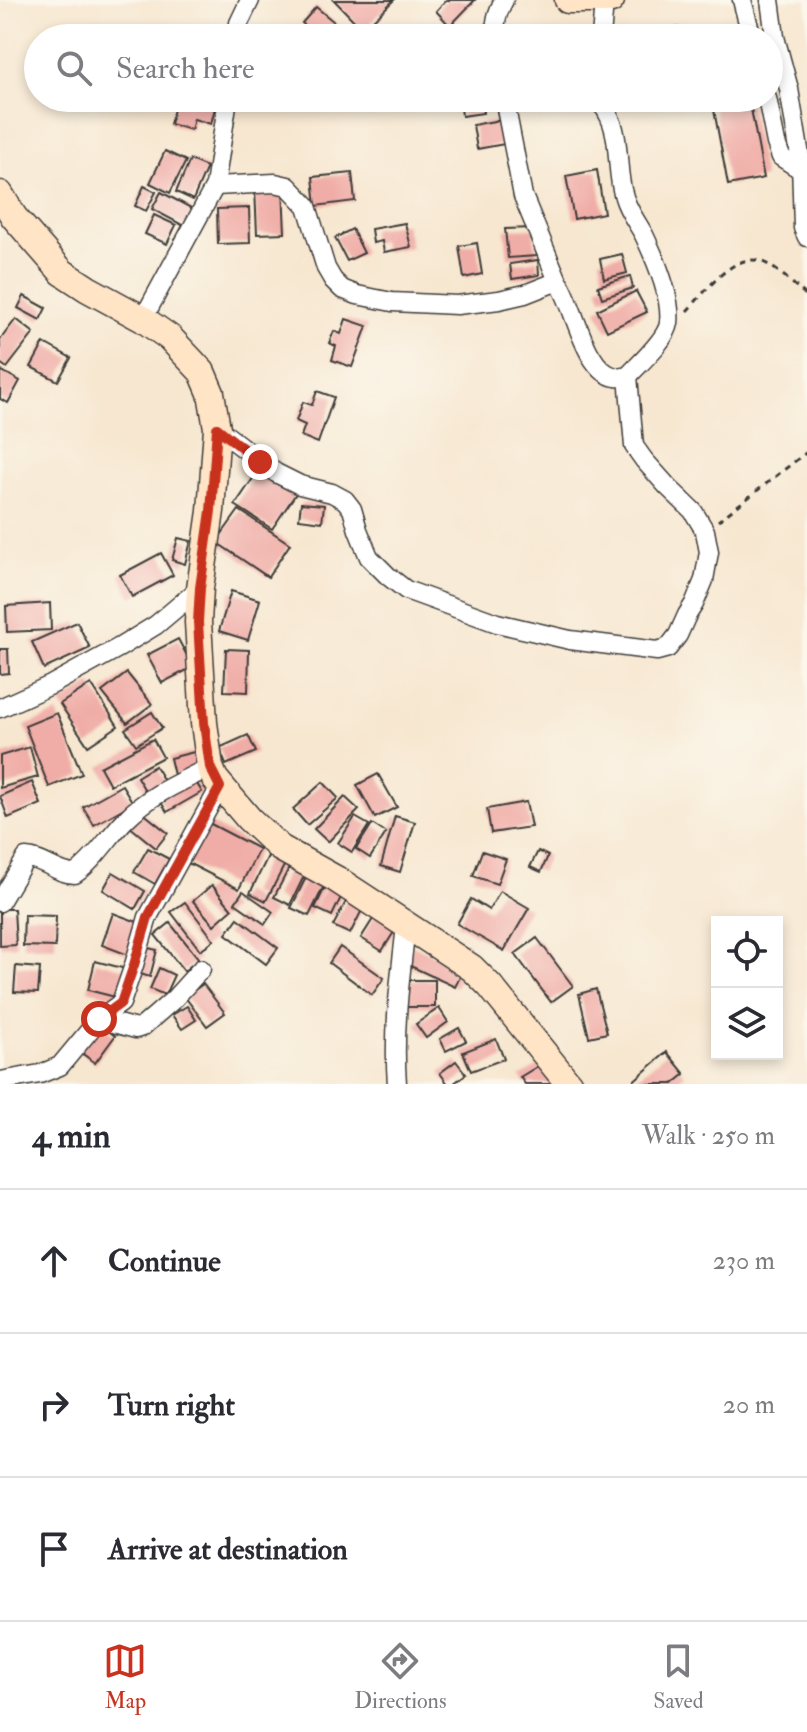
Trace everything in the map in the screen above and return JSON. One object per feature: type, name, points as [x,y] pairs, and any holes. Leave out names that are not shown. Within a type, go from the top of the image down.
[{"type":"street","points":[[239,24],[250,0]]},
{"type":"street","points":[[496,24],[504,0]]},
{"type":"street","points":[[568,0],[611,0]]},
{"type":"street","points":[[742,0],[748,24]]},
{"type":"street","points":[[770,0],[773,24]]},
{"type":"street","points":[[602,24],[604,1]]},
{"type":"street","points":[[783,67],[801,170],[803,228],[807,237]]},
{"type":"street","points":[[143,319],[215,186],[226,112]]},
{"type":"street","points":[[507,112],[523,196],[574,320],[598,366],[615,377],[628,376],[668,332],[670,310],[661,277],[643,233],[624,198],[613,127],[607,112]]},
{"type":"street","points":[[770,112],[781,157],[801,170]]},
{"type":"street","points":[[215,186],[275,183],[288,186],[307,206],[326,268],[333,280],[342,289],[357,295],[392,302],[457,305],[512,297],[558,281]]},
{"type":"street","points":[[0,194],[14,217],[62,272],[170,338],[202,372],[211,393],[217,428],[198,622],[204,723],[215,777],[249,819],[280,848],[336,879],[472,968],[569,1084]]},
{"type":"street","points":[[217,428],[276,473],[300,485],[332,493],[345,500],[352,509],[369,557],[406,590],[497,623],[570,640],[657,651],[668,648],[678,635],[704,580],[709,552],[705,531],[693,511],[634,446],[628,376]]},
{"type":"street","points":[[0,708],[51,685],[120,647],[156,625],[200,588]]},
{"type":"street","points":[[0,902],[26,858],[41,860],[65,873],[75,874],[144,802],[215,777]]},
{"type":"street","points":[[0,1081],[40,1074],[60,1066],[99,1019],[121,1003],[148,917],[215,777]]},
{"type":"street","points":[[397,1084],[395,1060],[406,926]]},
{"type":"street","points":[[99,1019],[136,1029],[142,1027],[173,1000],[201,969]]},
{"type":"path","points":[[668,332],[729,267],[744,260],[769,264],[807,296]]},
{"type":"path","points":[[705,531],[807,452]]},
{"type":"building","points":[[334,0],[394,0],[369,24],[357,24]]},
{"type":"building","points":[[446,0],[475,0],[452,24],[436,11]]},
{"type":"building","points":[[316,7],[337,24],[303,24]]},
{"type":"building","points":[[173,112],[214,112],[211,124],[194,119],[191,130],[170,124]]},
{"type":"building","points":[[462,112],[483,112],[483,113],[462,116]]},
{"type":"building","points":[[714,112],[752,112],[764,178],[728,185]]},
{"type":"building","points":[[505,119],[510,143],[477,149],[473,125]]},
{"type":"building","points":[[165,151],[186,161],[170,193],[150,183]]},
{"type":"building","points":[[190,160],[207,167],[193,200],[176,192]]},
{"type":"building","points":[[597,170],[604,213],[574,219],[566,176]]},
{"type":"building","points":[[352,173],[355,201],[316,206],[313,177]]},
{"type":"building","points":[[144,186],[156,192],[146,211],[135,206]]},
{"type":"building","points":[[255,188],[283,188],[285,233],[257,234]]},
{"type":"building","points":[[161,192],[193,209],[184,226],[152,209]]},
{"type":"building","points":[[249,208],[250,243],[218,244],[217,209]]},
{"type":"building","points":[[154,215],[176,225],[167,244],[145,234]]},
{"type":"building","points":[[405,223],[411,247],[384,252],[382,241],[373,243],[371,229]]},
{"type":"building","points":[[533,228],[537,256],[508,258],[505,229]]},
{"type":"building","points":[[352,229],[364,253],[347,261],[335,238]]},
{"type":"building","points":[[477,243],[482,274],[464,278],[459,246]]},
{"type":"building","points":[[622,254],[627,273],[604,279],[600,259]]},
{"type":"building","points":[[538,260],[539,275],[512,279],[510,264]]},
{"type":"building","points":[[630,276],[633,288],[602,298],[598,286]]},
{"type":"building","points":[[636,291],[647,312],[607,331],[597,310]]},
{"type":"building","points":[[24,296],[46,308],[40,320],[18,308]]},
{"type":"building","points":[[16,319],[34,333],[7,368],[0,363],[0,340]]},
{"type":"building","points":[[346,319],[367,326],[352,367],[332,360],[336,346],[329,343],[334,331],[341,334]]},
{"type":"building","points":[[44,343],[71,358],[58,381],[31,367]]},
{"type":"building","points":[[2,371],[20,381],[8,403],[0,399]]},
{"type":"building","points":[[317,391],[334,397],[318,443],[301,436],[305,425],[296,421],[303,402],[312,405]]},
{"type":"building","points":[[260,468],[297,492],[272,529],[235,505]]},
{"type":"building","points":[[301,503],[324,505],[322,522],[299,519]]},
{"type":"building","points":[[239,510],[290,544],[268,577],[216,542]]},
{"type":"building","points":[[178,538],[191,541],[185,564],[172,560]]},
{"type":"building","points":[[161,553],[173,575],[132,597],[120,575]]},
{"type":"building","points":[[231,591],[260,600],[248,640],[219,631]]},
{"type":"building","points":[[50,603],[51,630],[7,632],[6,606]]},
{"type":"building","points":[[77,622],[90,648],[44,669],[32,642]]},
{"type":"building","points":[[178,639],[193,667],[162,683],[147,655]]},
{"type":"building","points":[[0,649],[8,649],[9,673],[0,674]]},
{"type":"building","points":[[226,649],[249,650],[248,692],[224,691]]},
{"type":"building","points":[[127,673],[152,704],[127,723],[102,692]]},
{"type":"building","points":[[91,684],[118,726],[88,746],[60,704]]},
{"type":"building","points":[[152,712],[162,728],[136,745],[125,729]]},
{"type":"building","points":[[57,713],[82,774],[49,787],[25,726]]},
{"type":"building","points":[[248,735],[256,752],[226,765],[219,748]]},
{"type":"building","points":[[153,739],[163,757],[110,785],[100,767]]},
{"type":"building","points":[[30,747],[38,777],[0,788],[0,756]]},
{"type":"building","points":[[194,752],[198,770],[174,775],[170,758]]},
{"type":"building","points":[[155,766],[164,781],[146,792],[137,777]]},
{"type":"building","points":[[378,774],[397,807],[375,818],[357,785]]},
{"type":"building","points":[[194,779],[202,792],[167,812],[159,799]]},
{"type":"building","points":[[32,782],[41,804],[8,818],[0,796]]},
{"type":"building","points":[[323,782],[338,798],[307,825],[293,809]]},
{"type":"building","points":[[122,785],[133,803],[94,825],[83,807]]},
{"type":"building","points":[[345,797],[359,810],[328,842],[314,829]]},
{"type":"building","points":[[526,802],[531,827],[491,833],[487,809]]},
{"type":"building","points":[[142,812],[168,833],[156,848],[129,826]]},
{"type":"building","points":[[395,816],[415,822],[400,872],[381,866]]},
{"type":"building","points":[[355,817],[369,825],[352,852],[338,843]]},
{"type":"building","points":[[207,822],[259,849],[239,889],[186,862]]},
{"type":"building","points":[[372,824],[386,833],[370,858],[356,849]]},
{"type":"building","points":[[148,848],[169,859],[155,884],[134,872]]},
{"type":"building","points":[[482,851],[506,859],[497,884],[473,876]]},
{"type":"building","points":[[538,851],[548,856],[541,872],[530,867]]},
{"type":"building","points":[[268,856],[285,864],[266,901],[250,893]]},
{"type":"building","points":[[291,864],[306,872],[290,905],[274,897]]},
{"type":"building","points":[[309,871],[327,880],[309,916],[291,908]]},
{"type":"building","points":[[113,872],[145,891],[135,909],[103,890]]},
{"type":"building","points":[[328,881],[345,889],[332,916],[315,908]]},
{"type":"building","points":[[212,885],[232,909],[214,925],[193,901]]},
{"type":"building","points":[[243,891],[273,912],[265,924],[235,903]]},
{"type":"building","points":[[500,891],[529,908],[504,951],[457,924],[471,899],[489,910]]},
{"type":"building","points":[[350,894],[366,902],[350,934],[333,926]]},
{"type":"building","points":[[185,902],[214,940],[200,950],[171,912]]},
{"type":"building","points":[[0,909],[14,909],[16,945],[0,946]]},
{"type":"building","points":[[378,911],[399,924],[382,951],[361,938]]},
{"type":"building","points":[[113,913],[143,924],[131,956],[102,945]]},
{"type":"building","points":[[24,915],[56,916],[55,947],[23,946]]},
{"type":"building","points":[[238,918],[278,948],[266,964],[226,934]]},
{"type":"building","points":[[170,923],[199,959],[184,971],[155,935]]},
{"type":"building","points":[[537,938],[573,986],[551,1002],[515,954]]},
{"type":"building","points":[[413,945],[464,969],[455,987],[404,963]]},
{"type":"building","points":[[144,947],[157,950],[150,977],[137,973]]},
{"type":"building","points":[[340,947],[384,978],[372,995],[329,963]]},
{"type":"building","points":[[95,961],[126,969],[119,998],[88,990]]},
{"type":"building","points":[[16,966],[40,968],[38,993],[14,992]]},
{"type":"building","points":[[159,968],[174,975],[165,995],[150,989]]},
{"type":"building","points":[[405,980],[435,980],[435,1007],[405,1007]]},
{"type":"building","points":[[203,984],[225,1013],[207,1026],[185,997]]},
{"type":"building","points":[[596,989],[607,1033],[589,1037],[579,994]]},
{"type":"building","points":[[187,1006],[196,1020],[182,1029],[172,1015]]},
{"type":"building","points":[[439,1008],[448,1022],[426,1038],[416,1024]]},
{"type":"building","points":[[99,1023],[115,1036],[95,1063],[79,1051]]},
{"type":"building","points":[[459,1028],[466,1041],[446,1051],[440,1039]]},
{"type":"building","points":[[496,1039],[504,1059],[471,1071],[463,1052]]},
{"type":"building","points":[[667,1052],[685,1074],[673,1084],[630,1084]]},
{"type":"building","points":[[456,1061],[466,1074],[453,1084],[448,1084],[440,1073]]},
{"type":"building","points":[[543,1063],[556,1084],[525,1084],[520,1077]]},
{"type":"route","points":[[99,1019],[121,1003],[148,917],[220,787],[210,767],[204,723],[198,622],[217,428],[260,462]]}]
